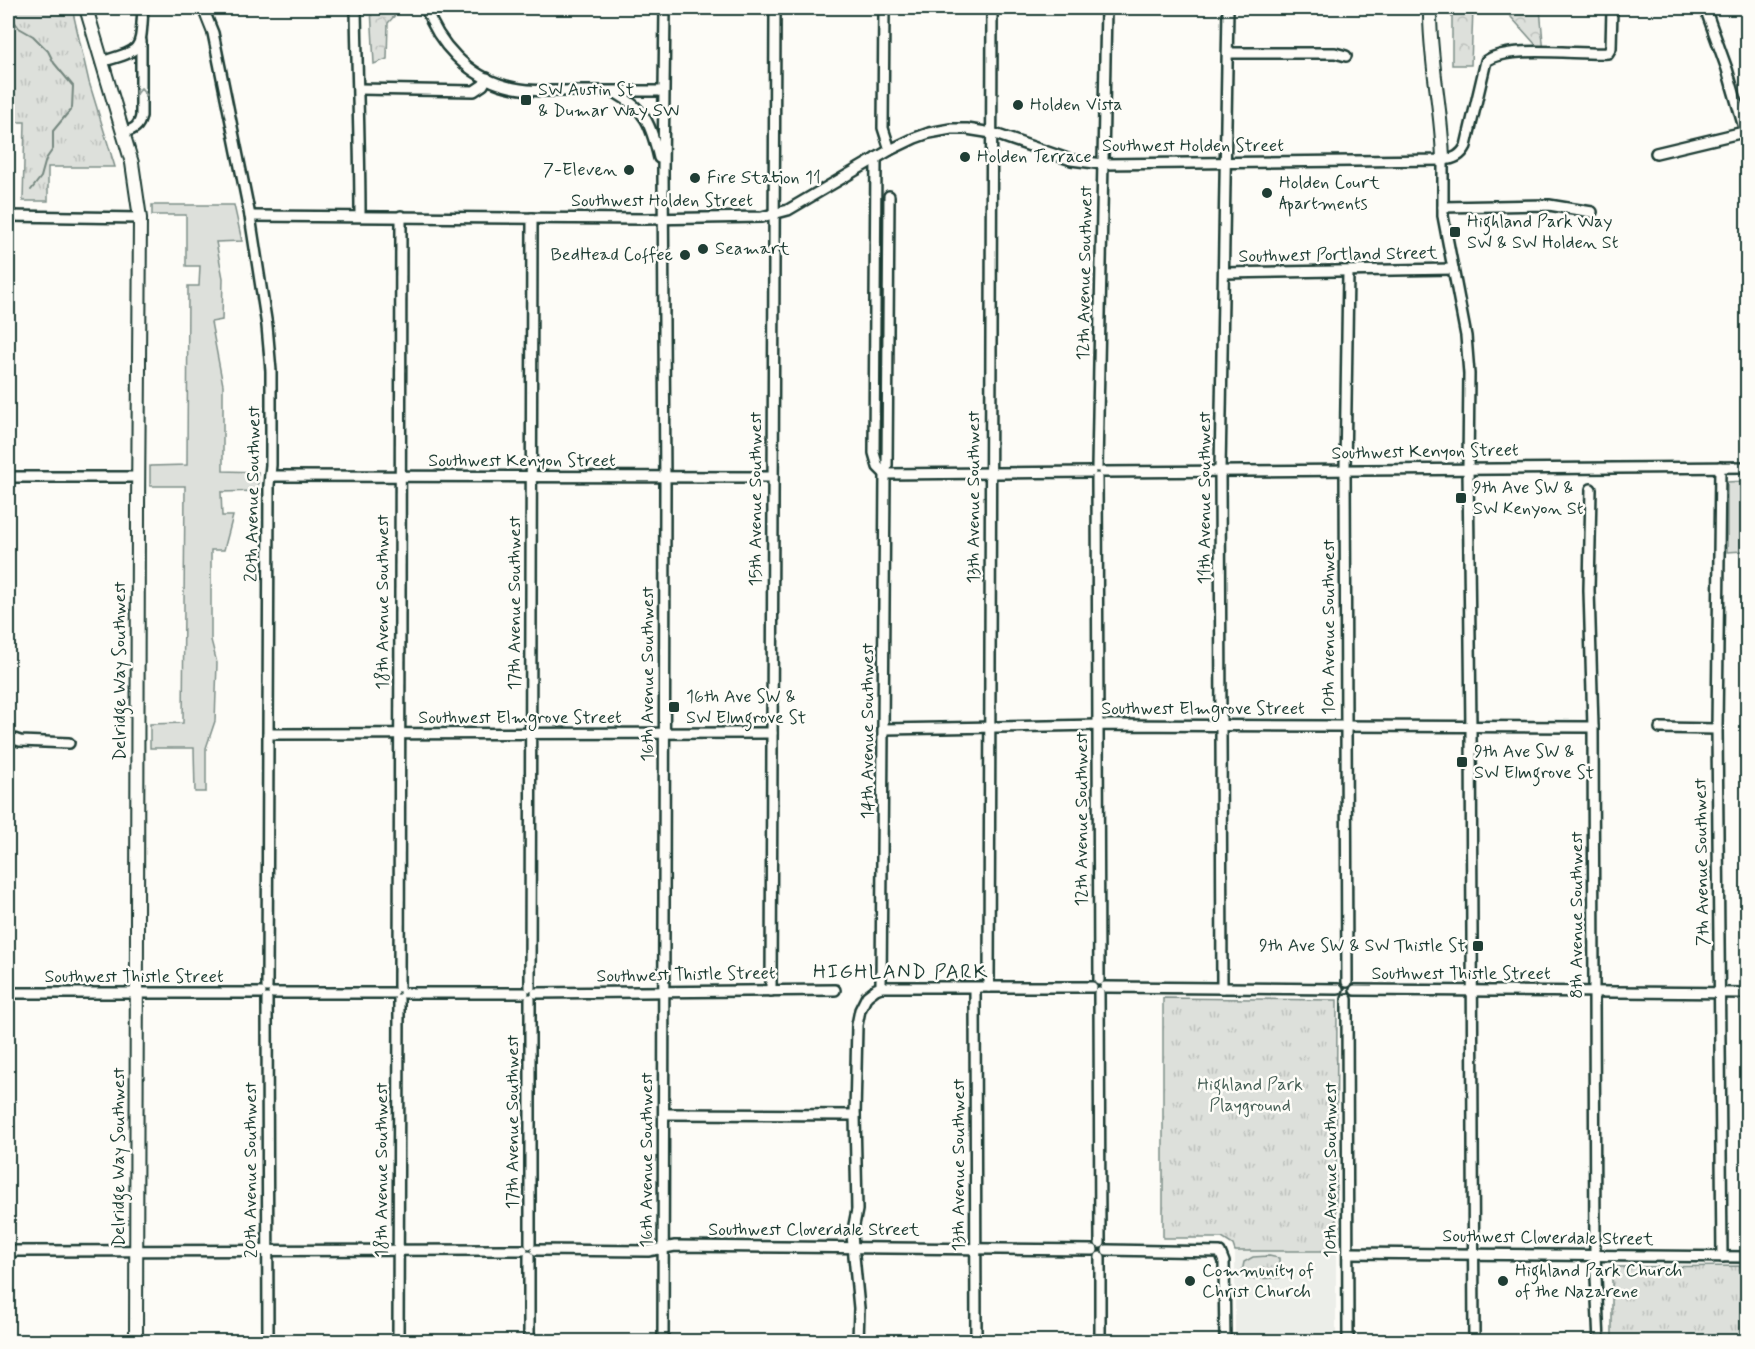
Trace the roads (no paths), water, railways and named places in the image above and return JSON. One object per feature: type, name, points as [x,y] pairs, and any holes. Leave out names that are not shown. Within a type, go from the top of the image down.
[{"type":"main road","name":"Delridge Way Southwest","points":[[86,8],[123,133],[135,180],[140,218],[136,1341]]},
{"type":"main road","points":[[1430,8],[1431,50],[1443,132],[1443,160]]},
{"type":"street","points":[[123,133],[135,128],[141,116],[143,8]]},
{"type":"street","name":"20th Avenue Southwest","points":[[203,8],[213,33],[250,216],[270,347],[267,1341]]},
{"type":"street","points":[[356,8],[360,216]]},
{"type":"street","points":[[426,8],[436,30],[455,55],[472,70],[505,86],[549,91],[663,91]]},
{"type":"street","name":"16th Avenue Southwest","points":[[663,1341],[665,478],[663,91],[665,8]]},
{"type":"street","name":"15th Avenue Southwest","points":[[771,991],[775,8]]},
{"type":"street","points":[[884,8],[883,128],[890,150]]},
{"type":"street","name":"13th Avenue Southwest","points":[[989,987],[992,8]]},
{"type":"street","name":"12th Avenue Southwest","points":[[1100,1247],[1097,472],[1106,8]]},
{"type":"street","name":"11th Avenue Southwest","points":[[1222,988],[1223,726],[1220,471],[1228,8]]},
{"type":"street","points":[[1474,1341],[1469,374],[1466,336],[1443,207],[1443,160],[1453,159],[1463,153],[1467,146],[1485,64],[1492,56],[1524,52],[1608,53],[1611,48],[1612,8]]},
{"type":"street","points":[[1656,153],[1746,131],[1705,8]]},
{"type":"street","points":[[101,62],[130,54],[141,41]]},
{"type":"street","points":[[1228,53],[1335,53],[1346,56]]},
{"type":"street","points":[[359,89],[474,91],[483,85],[487,78]]},
{"type":"street","points":[[614,91],[630,100],[647,119],[663,171]]},
{"type":"street","name":"Southwest Holden Street","points":[[250,216],[663,219],[762,217],[774,215],[798,204],[890,150],[915,138],[938,131],[967,129],[992,133],[1071,160],[1103,164],[1443,160]]},
{"type":"street","name":"14th Avenue Southwest","points":[[876,158],[874,453],[878,467],[885,474]]},
{"type":"street","name":"14th Avenue Southwest","points":[[881,987],[885,729],[885,474],[887,465],[890,196]]},
{"type":"street","points":[[1443,207],[1549,206],[1592,212]]},
{"type":"street","points":[[8,216],[140,218]]},
{"type":"street","name":"18th Avenue Southwest","points":[[398,1341],[401,216]]},
{"type":"street","name":"17th Avenue Southwest","points":[[529,1341],[532,218]]},
{"type":"street","name":"Southwest Portland Street","points":[[1224,273],[1348,273],[1453,269]]},
{"type":"street","name":"10th Avenue Southwest","points":[[1347,982],[1345,469],[1348,273]]},
{"type":"street","name":"7th Avenue Southwest","points":[[1720,467],[1717,729],[1722,1257]]},
{"type":"street","name":"Southwest Kenyon Street","points":[[885,474],[1748,467]]},
{"type":"street","name":"Southwest Kenyon Street","points":[[270,476],[773,477]]},
{"type":"street","points":[[8,477],[138,477]]},
{"type":"street","name":"8th Avenue Southwest","points":[[1592,489],[1589,590],[1593,727],[1595,1256],[1599,1341]]},
{"type":"street","name":"Southwest Elmgrove Street","points":[[885,729],[1099,725],[1593,727]]},
{"type":"street","points":[[1660,728],[1717,729]]},
{"type":"street","name":"Southwest Elmgrove Street","points":[[268,734],[772,733]]},
{"type":"street","points":[[8,737],[20,741],[69,743]]},
{"type":"street","points":[[1347,982],[1353,985],[1355,990],[1353,996],[1347,999],[1340,995],[1338,989],[1340,985],[1347,982]]},
{"type":"street","points":[[858,1341],[858,1301],[852,1247],[857,1210],[855,1115],[857,1025],[860,1010],[867,996],[876,989],[881,987],[1099,987],[1338,989]]},
{"type":"street","name":"13th Avenue Southwest","points":[[975,987],[976,1341]]},
{"type":"street","name":"Southwest Thistle Street","points":[[8,993],[530,993],[835,990]]},
{"type":"street","name":"Southwest Thistle Street","points":[[1355,990],[1748,993]]},
{"type":"street","name":"10th Avenue Southwest","points":[[1347,999],[1348,1341]]},
{"type":"street","points":[[664,1114],[855,1115]]},
{"type":"street","name":"Southwest Cloverdale Street","points":[[8,1252],[648,1251],[675,1246],[1100,1247],[1215,1250],[1222,1254],[1224,1262],[1225,1341]]},
{"type":"street","points":[[1100,1247],[1106,1255],[1100,1257],[1100,1341]]},
{"type":"street","name":"Southwest Cloverdale Street","points":[[1348,1253],[1748,1257]]},
{"type":"waterway","points":[[8,13],[19,28],[33,36],[48,51],[54,63],[73,86],[72,108],[53,131],[53,149],[46,159],[41,177],[31,190]]},
{"type":"place","name":"SW Austin St & Dumar Way SW","points":[[526,100]]},
{"type":"place","name":"Holden Vista","points":[[1018,105]]},
{"type":"place","name":"Holden Terrace","points":[[965,157]]},
{"type":"place","name":"7-Eleven","points":[[629,170]]},
{"type":"place","name":"Fire Station 11","points":[[695,178]]},
{"type":"place","name":"Holden Court Apartments","points":[[1267,193]]},
{"type":"place","name":"Highland Park Way SW & SW Holden St","points":[[1455,232]]},
{"type":"place","name":"Seamart","points":[[703,249]]},
{"type":"place","name":"BedHead Coffee","points":[[685,255]]},
{"type":"place","name":"9th Ave SW & SW Kenyon St","points":[[1461,498]]},
{"type":"place","name":"16th Ave SW & SW Elmgrove St","points":[[674,707]]},
{"type":"place","name":"9th Ave SW & SW Elmgrove St","points":[[1462,762]]},
{"type":"place","name":"9th Ave SW & SW Thistle St","points":[[1478,946]]},
{"type":"place","name":"Community of Christ Church","points":[[1190,1281]]},
{"type":"place","name":"Highland Park Church of the Nazarene","points":[[1503,1281]]},
{"type":"district","name":"HIGHLAND PARK","points":[[901,972]]},
{"type":"park label","name":"Highland Park Playground","points":[[1250,1095]]}]
